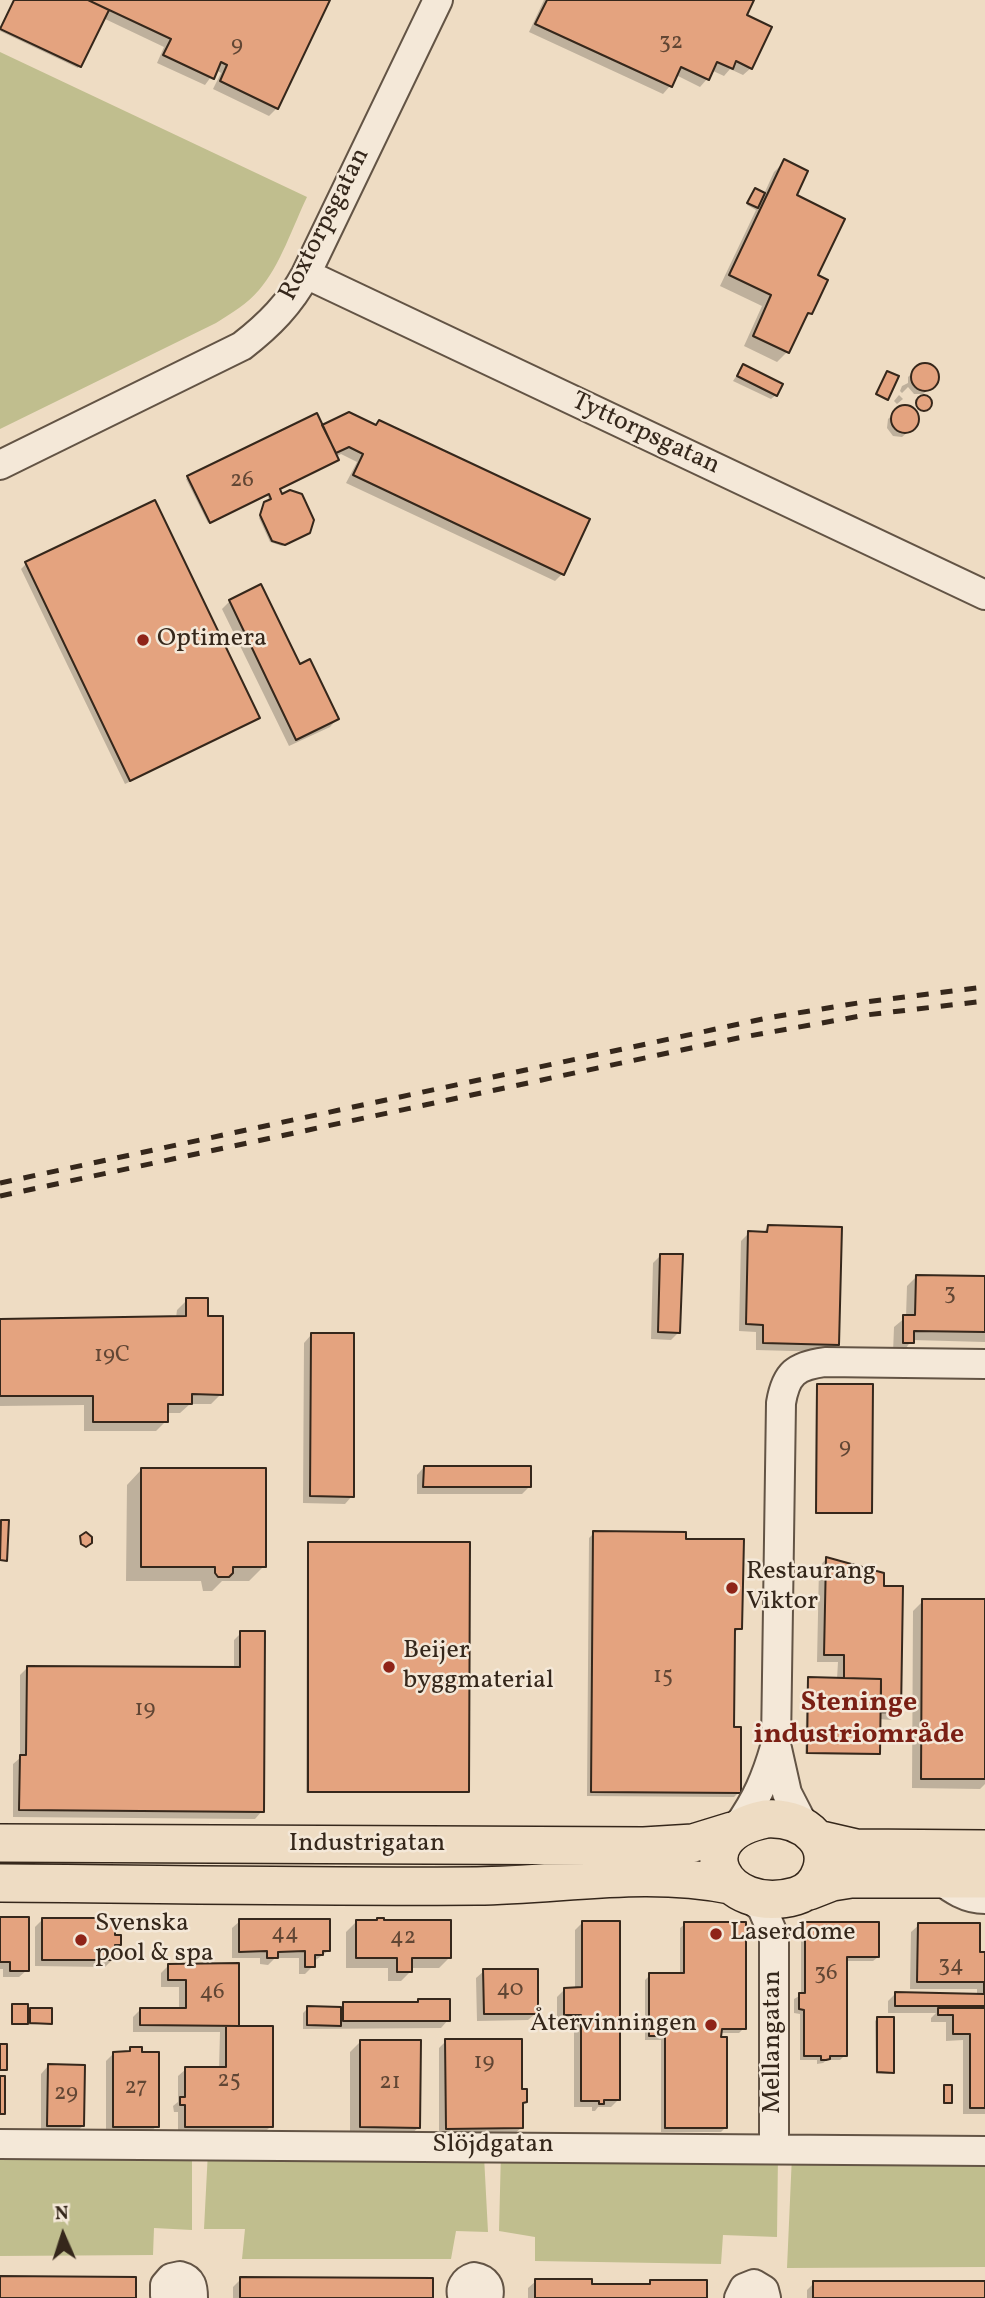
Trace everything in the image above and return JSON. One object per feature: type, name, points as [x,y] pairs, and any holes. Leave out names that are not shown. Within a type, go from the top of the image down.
[{"type":"main road","points":[[985,1849],[856,1848],[811,1833],[792,1821],[773,1818],[748,1822],[736,1829],[723,1843],[720,1855],[723,1874],[738,1890],[761,1899],[777,1900],[832,1882],[851,1879],[985,1878]]},
{"type":"main road","name":"Industrigatan","points":[[0,1843],[645,1846],[693,1843],[736,1829]]},
{"type":"main road","points":[[804,1893],[819,1879],[822,1869],[822,1852],[811,1833]]},
{"type":"main road","name":"Industrigatan","points":[[0,1883],[479,1886],[662,1877],[703,1880],[738,1890]]},
{"type":"street","name":"Roxtorpsgatan","points":[[0,465],[242,346],[283,310],[306,274],[438,0]]},
{"type":"street","name":"Tyttorpsgatan","points":[[306,274],[985,595]]},
{"type":"street","points":[[811,1833],[787,1793],[776,1744],[783,1389],[790,1375],[805,1365],[825,1362],[985,1364]]},
{"type":"street","points":[[736,1829],[764,1784],[776,1744]]},
{"type":"street","points":[[937,1878],[964,1895],[985,1899]]},
{"type":"street","name":"Mellangatan","points":[[738,1890],[762,1908],[774,1936],[774,2148]]},
{"type":"street","name":"Mellangatan","points":[[774,1936],[804,1893]]},
{"type":"street","name":"Slöjdgatan","points":[[0,2144],[985,2151]]},
{"type":"street","points":[[168,2298],[165,2295],[165,2285],[171,2278],[180,2276],[193,2287],[193,2298]]},
{"type":"street","points":[[463,2298],[461,2288],[474,2277],[480,2278],[489,2286],[488,2298]]},
{"type":"street","points":[[739,2298],[744,2288],[754,2284],[764,2290],[766,2298]]},
{"type":"shaded area","points":[[0,52],[307,197],[267,280],[239,308],[216,323],[0,429]]},
{"type":"shaded area","points":[[0,2150],[192,2150],[192,2230],[154,2228],[153,2255],[0,2256]]},
{"type":"shaded area","points":[[208,2151],[484,2156],[488,2232],[456,2231],[451,2259],[242,2259],[245,2229],[204,2229]]},
{"type":"shaded area","points":[[501,2151],[778,2154],[777,2237],[723,2235],[721,2264],[535,2261],[535,2237],[499,2231]]},
{"type":"shaded area","points":[[792,2155],[985,2159],[985,2267],[787,2268]]},
{"type":"building","points":[[14,0],[88,0],[109,10],[81,67],[0,29]]},
{"type":"building","points":[[88,0],[330,0],[278,109],[220,81],[227,65],[221,62],[214,79],[163,55],[171,39]]},
{"type":"building","points":[[547,0],[754,0],[747,15],[772,27],[752,69],[736,61],[733,69],[717,62],[709,80],[681,67],[672,87],[535,24]]},
{"type":"building","points":[[784,159],[808,171],[797,195],[845,219],[818,275],[828,280],[789,353],[753,336],[771,295],[729,275]]},
{"type":"building","points":[[755,188],[765,193],[758,208],[747,203]]},
{"type":"building","points":[[925,363],[935,367],[939,377],[935,387],[925,391],[915,387],[911,377],[915,367]]},
{"type":"building","points":[[743,364],[783,384],[777,396],[737,376]]},
{"type":"building","points":[[887,371],[899,376],[888,400],[876,394]]},
{"type":"building","points":[[921,395],[927,395],[932,403],[930,409],[921,411],[916,406],[916,400]]},
{"type":"building","points":[[905,405],[915,409],[919,419],[915,429],[905,433],[895,429],[891,419],[895,409]]},
{"type":"building","points":[[349,412],[376,425],[379,420],[590,519],[564,575],[353,475],[363,454],[349,447],[336,453],[322,425]]},
{"type":"building","points":[[317,413],[339,460],[280,489],[282,494],[290,490],[302,494],[314,520],[310,533],[285,545],[272,541],[260,515],[264,502],[271,499],[269,494],[210,523],[187,476]]},
{"type":"building","name":"Optimera","points":[[155,500],[260,718],[130,781],[25,562]]},
{"type":"building","points":[[261,584],[300,664],[310,659],[339,719],[296,740],[229,600]]},
{"type":"building","points":[[768,1225],[842,1227],[839,1345],[763,1343],[763,1325],[746,1324],[748,1231],[767,1232]]},
{"type":"building","points":[[660,1254],[683,1254],[680,1333],[658,1332]]},
{"type":"building","points":[[916,1275],[985,1276],[985,1332],[914,1331],[914,1343],[903,1343],[903,1315],[915,1315]]},
{"type":"building","points":[[186,1298],[208,1298],[208,1316],[223,1316],[223,1395],[192,1394],[192,1404],[168,1404],[168,1422],[93,1422],[93,1396],[0,1396],[0,1319],[186,1316]]},
{"type":"building","points":[[311,1333],[354,1333],[354,1497],[310,1496]]},
{"type":"building","points":[[817,1384],[873,1384],[872,1513],[816,1513]]},
{"type":"building","points":[[424,1466],[531,1466],[531,1487],[423,1487]]},
{"type":"building","points":[[141,1468],[266,1468],[266,1567],[233,1567],[233,1573],[229,1577],[218,1577],[215,1567],[141,1567]]},
{"type":"building","points":[[1,1520],[9,1520],[7,1561],[0,1560]]},
{"type":"building","points":[[593,1531],[686,1532],[686,1539],[744,1539],[742,1629],[735,1629],[734,1727],[741,1727],[741,1793],[591,1792]]},
{"type":"building","points":[[86,1532],[92,1537],[92,1543],[86,1547],[81,1544],[80,1536]]},
{"type":"building","name":"Beijer byggmaterial","points":[[308,1542],[470,1542],[469,1792],[308,1792]]},
{"type":"building","points":[[826,1557],[884,1573],[884,1586],[903,1586],[901,1713],[881,1712],[881,1679],[844,1678],[844,1655],[824,1655]]},
{"type":"building","points":[[922,1599],[985,1599],[985,1779],[921,1779]]},
{"type":"building","points":[[240,1631],[265,1631],[264,1812],[19,1810],[20,1755],[26,1755],[27,1666],[240,1667]]},
{"type":"building","points":[[808,1677],[881,1679],[880,1754],[807,1753]]},
{"type":"building","points":[[0,1917],[29,1917],[29,1971],[10,1971],[10,1962],[0,1962]]},
{"type":"building","name":"Svenska pool & spa","points":[[42,1918],[115,1918],[115,1935],[121,1935],[121,1945],[115,1945],[115,1960],[42,1960]]},
{"type":"building","points":[[239,1919],[330,1919],[330,1951],[315,1955],[315,1967],[305,1967],[305,1951],[278,1952],[278,1958],[267,1958],[267,1951],[239,1952]]},
{"type":"building","points":[[356,1920],[451,1920],[451,1958],[412,1958],[412,1972],[397,1972],[397,1958],[356,1958]]},
{"type":"building","points":[[582,1921],[620,1921],[620,2100],[604,2100],[604,2104],[599,2104],[599,2101],[581,2101],[581,2015],[564,2015],[564,1988],[582,1987]]},
{"type":"building","points":[[684,1922],[746,1922],[746,2029],[722,2029],[721,2037],[727,2037],[727,2128],[665,2128],[665,2036],[649,2036],[649,1973],[684,1973]]},
{"type":"building","points":[[805,1922],[879,1922],[879,1957],[847,1957],[847,2056],[830,2056],[830,2059],[821,2060],[821,2056],[804,2056],[804,2010],[799,2009],[799,1993],[805,1993]]},
{"type":"building","points":[[918,1923],[980,1923],[980,1952],[985,1952],[985,2006],[895,2006],[895,1992],[984,1994],[984,1982],[917,1982]]},
{"type":"building","points":[[239,1963],[239,2026],[140,2025],[140,2008],[186,2008],[186,1980],[168,1980],[168,1964]]},
{"type":"building","points":[[483,1969],[538,1969],[538,2014],[484,2014]]},
{"type":"building","points":[[418,1999],[450,1999],[450,2021],[343,2021],[343,2002],[418,2002]]},
{"type":"building","points":[[12,2004],[28,2004],[28,2024],[12,2024]]},
{"type":"building","points":[[307,2006],[341,2007],[341,2026],[307,2025]]},
{"type":"building","points":[[30,2008],[52,2008],[52,2024],[30,2023]]},
{"type":"building","points":[[938,2008],[985,2008],[985,2108],[970,2108],[970,2034],[953,2034],[953,2015],[938,2015]]},
{"type":"building","points":[[877,2017],[894,2017],[894,2073],[877,2072]]},
{"type":"building","points":[[226,2026],[273,2026],[273,2127],[185,2127],[185,2105],[180,2105],[180,2097],[185,2097],[185,2067],[226,2067]]},
{"type":"building","points":[[445,2039],[522,2039],[522,2089],[527,2089],[527,2102],[523,2103],[523,2128],[446,2129]]},
{"type":"building","points":[[360,2040],[421,2040],[420,2128],[360,2127]]},
{"type":"building","points":[[0,2044],[7,2044],[7,2070],[0,2070]]},
{"type":"building","points":[[130,2047],[142,2047],[142,2052],[159,2052],[159,2127],[113,2127],[113,2052],[130,2051]]},
{"type":"building","points":[[48,2064],[85,2065],[84,2126],[47,2126]]},
{"type":"building","points":[[0,2076],[5,2076],[5,2114],[0,2114]]},
{"type":"building","points":[[944,2085],[952,2085],[952,2103],[944,2103]]},
{"type":"building","points":[[0,2276],[136,2277],[136,2298],[0,2298]]},
{"type":"building","points":[[240,2277],[433,2278],[433,2298],[240,2298]]},
{"type":"building","points":[[535,2279],[592,2279],[592,2284],[707,2280],[707,2298],[535,2298]]},
{"type":"building","points":[[813,2281],[985,2281],[985,2298],[813,2298]]},
{"type":"railway","points":[[0,1183],[767,1018],[985,987]]},
{"type":"railway","points":[[0,1196],[738,1038],[866,1015],[985,1001]]},
{"type":"place","name":"Optimera","points":[[143,640]]},
{"type":"place","name":"Restaurang Viktor","points":[[732,1588]]},
{"type":"place","name":"Beijer byggmaterial","points":[[389,1667]]},
{"type":"place","name":"Laserdome","points":[[716,1934]]},
{"type":"place","name":"Svenska pool & spa","points":[[81,1940]]},
{"type":"place","name":"Återvinningen","points":[[711,2025]]},
{"type":"district","name":"Steninge industriområde","points":[[859,1721]]}]
